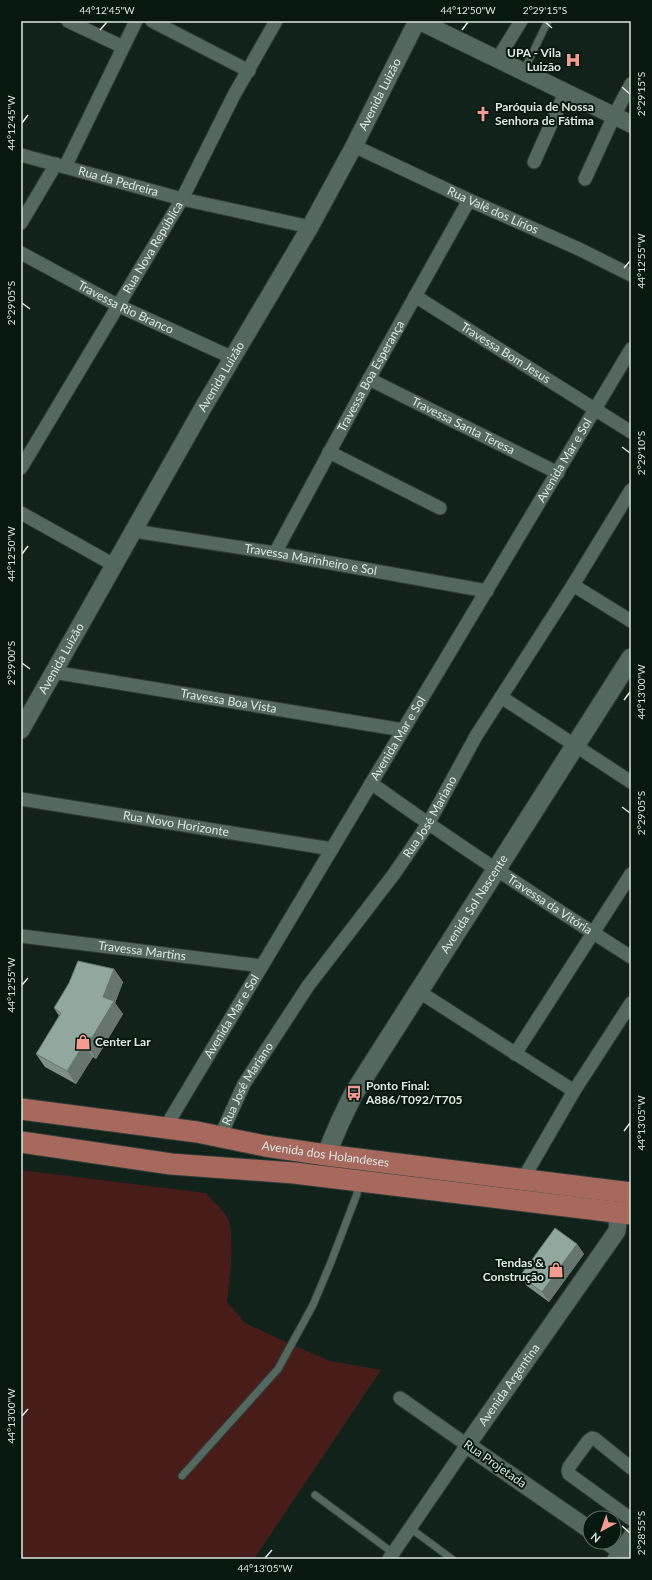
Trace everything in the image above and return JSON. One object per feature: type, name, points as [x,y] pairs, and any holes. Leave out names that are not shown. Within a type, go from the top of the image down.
[{"type":"main road","name":"Avenida Sol Nascente","points":[[326,1155],[354,1093],[631,658]]},
{"type":"main road","name":"Avenida dos Holandeses","points":[[21,1108],[165,1128],[265,1146],[326,1155],[631,1193]]},
{"type":"main road","name":"Avenida dos Holandeses","points":[[21,1142],[170,1164],[259,1170],[631,1214]]},
{"type":"street","points":[[68,21],[123,47]]},
{"type":"street","points":[[21,223],[60,166],[136,21]]},
{"type":"street","points":[[152,21],[249,71]]},
{"type":"street","name":"Rua Nova República","points":[[21,468],[182,199],[234,95],[276,21]]},
{"type":"street","points":[[418,21],[631,124]]},
{"type":"street","name":"Avenida Luizão","points":[[21,730],[114,565],[310,226],[354,146],[418,21]]},
{"type":"street","points":[[497,60],[521,21]]},
{"type":"street","points":[[585,179],[614,116],[631,84]]},
{"type":"street","points":[[534,162],[564,92]]},
{"type":"street","name":"Rua Valê dos Lírios","points":[[354,146],[469,200],[579,249],[631,275]]},
{"type":"street","name":"Rua da Pedreira","points":[[21,155],[182,199],[310,226]]},
{"type":"street","name":"Travessa Boa Esperança","points":[[275,553],[369,379],[469,200]]},
{"type":"street","name":"Travessa Rio Branco","points":[[21,252],[118,306],[233,358]]},
{"type":"street","name":"Travessa Bom Jesus","points":[[415,296],[631,432]]},
{"type":"street","name":"Avenida Mar e Sol","points":[[165,1128],[631,349]]},
{"type":"street","name":"Travessa Santa Teresa","points":[[369,379],[558,473]]},
{"type":"street","points":[[329,452],[440,508]]},
{"type":"street","name":"Rua José Mariano","points":[[220,1137],[244,1084],[308,986],[394,874],[428,824],[476,736],[631,490]]},
{"type":"street","points":[[21,513],[114,565]]},
{"type":"street","name":"Travessa Marinheiro e Sol","points":[[134,531],[275,553],[487,591]]},
{"type":"street","points":[[573,584],[631,621]]},
{"type":"street","name":"Travessa Boa Vista","points":[[53,672],[403,730]]},
{"type":"street","points":[[501,697],[575,747],[631,782]]},
{"type":"street","name":"Travessa da Vitória","points":[[371,783],[496,870],[631,957]]},
{"type":"street","name":"Rua Novo Horizonte","points":[[21,799],[332,849]]},
{"type":"street","points":[[515,1054],[631,874]]},
{"type":"street","name":"Travessa Martins","points":[[21,936],[262,966]]},
{"type":"street","points":[[418,991],[574,1091]]},
{"type":"street","points":[[523,1179],[574,1091],[631,1003]]},
{"type":"street","name":"Avenida Argentina","points":[[391,1556],[617,1231],[618,1222],[614,1215],[609,1211]]},
{"type":"street","name":"Rua Projetada","points":[[400,1398],[582,1525]]},
{"type":"street","points":[[631,1468],[592,1438],[588,1441],[569,1467],[568,1471],[569,1474],[631,1519]]},
{"type":"street","points":[[618,1552],[631,1534]]},
{"type":"lane","points":[[523,72],[548,21]]},
{"type":"lane","points":[[182,1476],[278,1369],[313,1305],[357,1194],[358,1181]]},
{"type":"lane","points":[[315,1495],[391,1556]]},
{"type":"lane","points":[[410,1528],[452,1559]]},
{"type":"shaded area","points":[[21,1170],[206,1193],[225,1214],[230,1224],[231,1258],[227,1302],[245,1323],[330,1361],[381,1370],[254,1559],[21,1559]]},
{"type":"building","name":"Center Lar","points":[[78,961],[114,969],[103,997],[114,1001],[87,1046],[84,1044],[67,1071],[36,1054],[61,1013],[54,1008],[69,983]]},
{"type":"building","points":[[555,1228],[577,1244],[542,1292],[520,1276]]},
{"type":"place","name":"UPA - Vila Luizão","points":[[573,60]]},
{"type":"place","name":"Paróquia de Nossa Senhora de Fátima","points":[[483,114]]},
{"type":"place","name":"Center Lar","points":[[83,1042]]},
{"type":"place","name":"Ponto Final: A886/T092/T705","points":[[354,1093]]},
{"type":"place","name":"Tendas & Construção","points":[[556,1270]]}]
